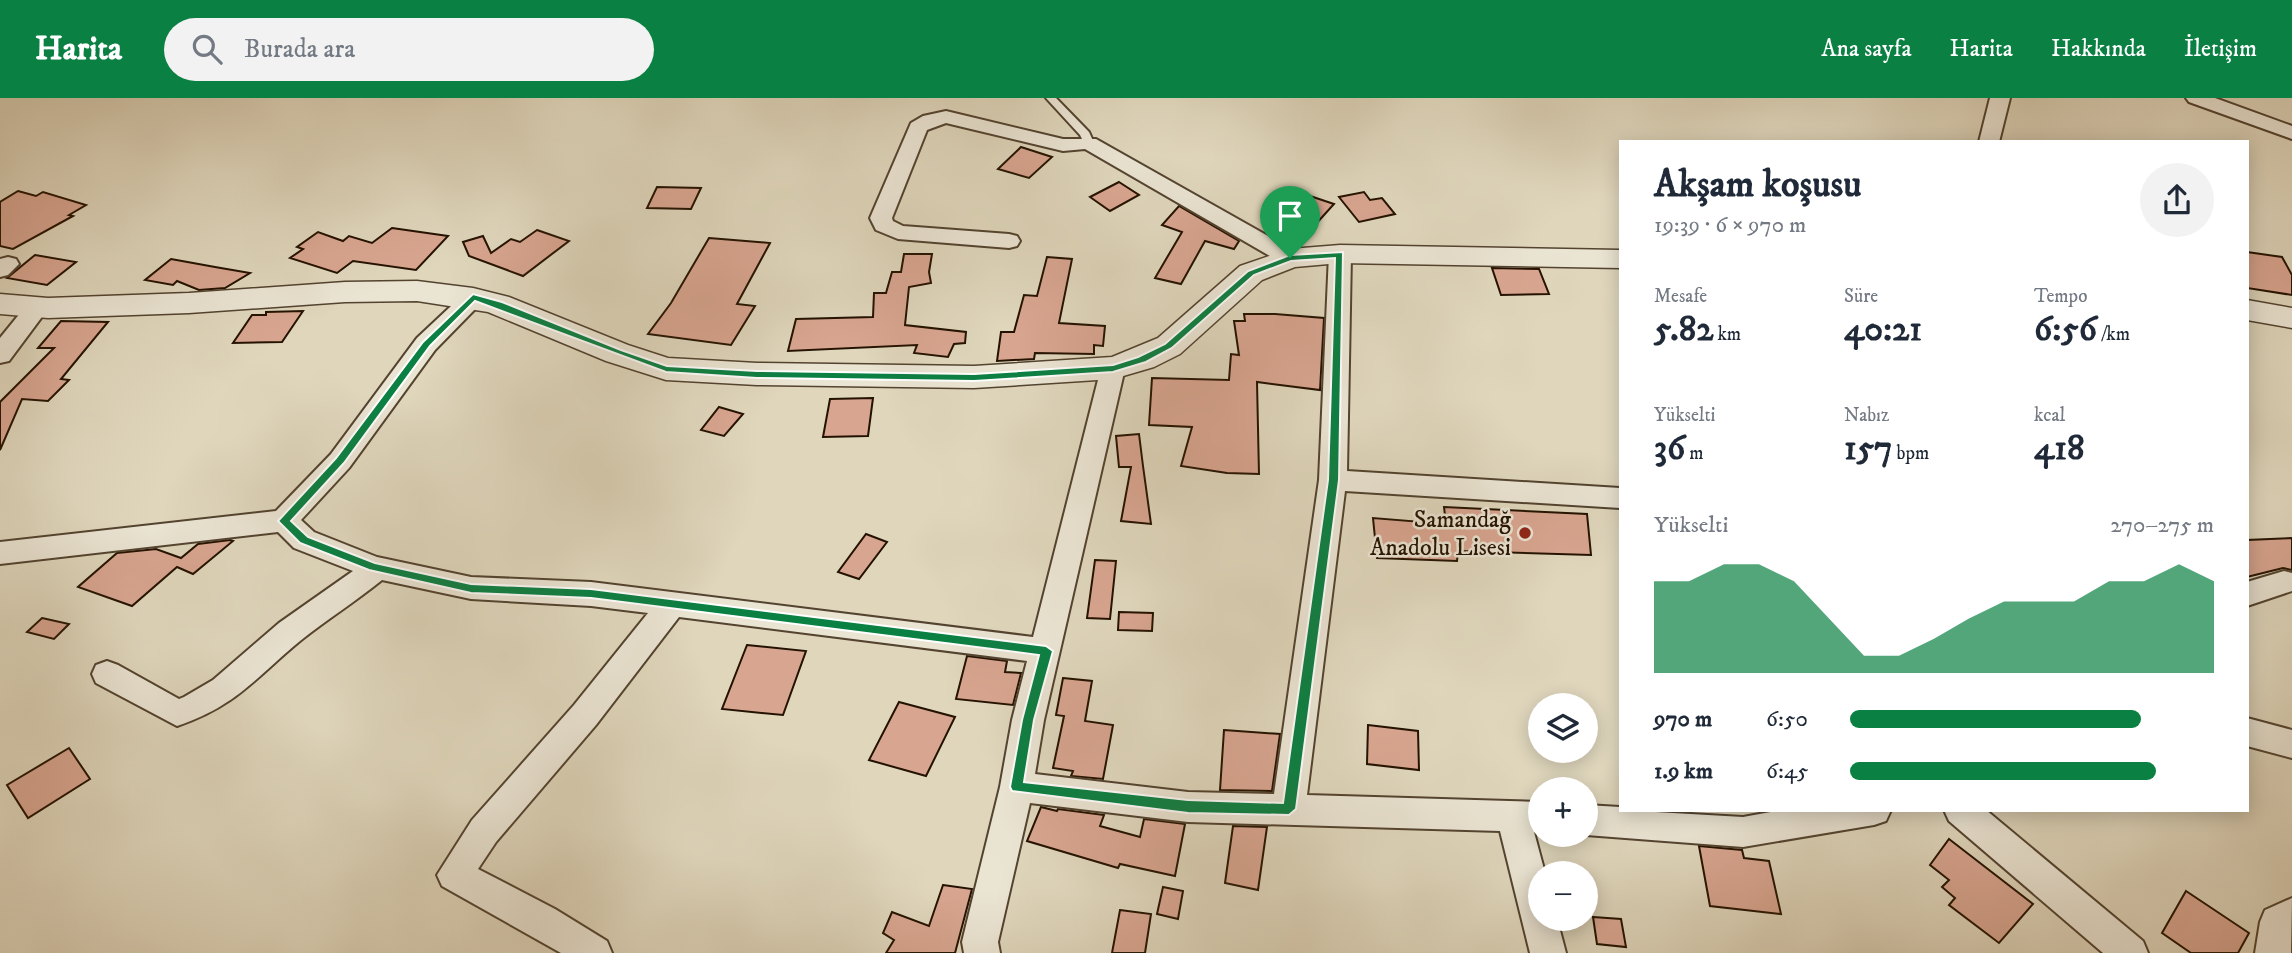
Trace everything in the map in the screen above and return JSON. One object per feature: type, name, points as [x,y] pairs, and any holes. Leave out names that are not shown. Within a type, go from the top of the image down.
[{"type":"street","points":[[1990,140],[2000,98]]},
{"type":"street","points":[[2196,98],[2292,133]]},
{"type":"street","points":[[1009,241],[898,232],[884,225],[881,218],[914,132],[923,123],[946,117],[1063,145],[1088,143],[1290,258]]},
{"type":"street","points":[[1289,809],[1333,480],[1340,254]]},
{"type":"street","points":[[0,304],[48,308],[189,303],[345,292],[417,291],[498,304],[617,353],[666,369],[757,374],[974,377],[1113,368],[1142,359],[1169,346],[1251,273],[1290,258],[1340,254],[1619,259]]},
{"type":"street","points":[[0,553],[284,521],[340,461],[426,344],[473,298]]},
{"type":"street","points":[[0,355],[38,306]]},
{"type":"street","points":[[2249,310],[2292,318]]},
{"type":"street","points":[[982,953],[980,942],[1017,787],[1028,720],[1113,368]]},
{"type":"street","points":[[1333,480],[1619,498]]},
{"type":"street","points":[[284,521],[304,540],[377,568],[471,589],[591,594],[1046,651]]},
{"type":"street","points":[[107,674],[177,713],[192,709],[238,681],[288,633],[377,568]]},
{"type":"street","points":[[2249,593],[2284,582]]},
{"type":"street","points":[[594,953],[542,920],[454,874],[484,831],[585,715],[673,603]]},
{"type":"street","points":[[2249,733],[2292,744]]},
{"type":"street","points":[[1017,787],[1188,807],[1527,816],[1548,953]]},
{"type":"street","points":[[1598,820],[1739,821],[1849,812]]},
{"type":"street","points":[[1963,812],[2130,953]]},
{"type":"street","points":[[2273,953],[2278,922],[2292,915]]},
{"type":"lane","points":[[1051,98],[1084,134],[1088,143]]},
{"type":"building","points":[[1021,147],[1052,157],[1029,178],[998,169]]},
{"type":"building","points":[[1119,182],[1139,195],[1110,211],[1090,197]]},
{"type":"building","points":[[657,187],[701,188],[691,209],[647,208]]},
{"type":"building","points":[[18,191],[36,196],[43,192],[86,205],[69,215],[73,216],[13,249],[0,246],[0,202]]},
{"type":"building","points":[[1364,192],[1370,200],[1382,198],[1395,214],[1359,222],[1339,197]]},
{"type":"building","points":[[1307,195],[1334,204],[1315,225],[1288,215]]},
{"type":"building","points":[[1179,206],[1239,241],[1234,249],[1205,241],[1181,284],[1155,278],[1182,232],[1162,225]]},
{"type":"building","points":[[392,228],[448,236],[416,270],[353,261],[337,273],[290,258],[303,249],[297,247],[318,232],[343,241],[349,236],[372,243]]},
{"type":"building","points":[[537,230],[569,241],[523,276],[469,256],[463,242],[483,236],[491,253],[511,239],[520,242]]},
{"type":"building","points":[[709,238],[770,243],[737,304],[755,306],[731,345],[648,334],[671,303]]},
{"type":"building","points":[[2249,252],[2282,257],[2292,275],[2292,295],[2249,288]]},
{"type":"building","points":[[904,254],[932,254],[929,272],[931,283],[909,287],[905,325],[966,332],[965,343],[954,344],[948,357],[914,353],[917,345],[788,351],[796,319],[873,317],[874,293],[886,293],[892,272],[901,272]]},
{"type":"building","points":[[35,255],[76,262],[47,285],[7,278]]},
{"type":"building","points":[[1047,257],[1072,259],[1059,323],[1105,326],[1103,346],[1094,345],[1094,354],[1035,353],[1034,359],[997,361],[1001,332],[1014,332],[1024,295],[1037,296]]},
{"type":"building","points":[[171,259],[250,273],[225,288],[199,290],[177,281],[173,285],[145,280]]},
{"type":"building","points":[[1492,268],[1539,269],[1549,294],[1501,295]]},
{"type":"building","points":[[303,311],[282,342],[233,343],[252,315]]},
{"type":"building","points":[[1244,314],[1324,318],[1320,390],[1257,382],[1259,474],[1227,473],[1181,466],[1192,427],[1149,425],[1152,378],[1229,380],[1231,354],[1239,355],[1234,321],[1245,321]]},
{"type":"building","points":[[61,321],[108,322],[61,379],[69,380],[48,401],[22,399],[0,450],[0,402],[54,348],[38,348]]},
{"type":"building","points":[[873,398],[868,436],[823,437],[830,399]]},
{"type":"building","points":[[719,407],[743,414],[724,436],[701,430]]},
{"type":"building","points":[[1139,434],[1151,524],[1121,521],[1131,467],[1119,467],[1116,436]]},
{"type":"building","name":"Samandağ Anadolu Lisesi","points":[[1444,507],[1587,514],[1591,555],[1458,551],[1457,561],[1377,558],[1373,518],[1446,524]]},
{"type":"building","points":[[866,534],[887,542],[859,579],[838,572]]},
{"type":"building","points":[[2292,538],[2292,570],[2283,568],[2249,576],[2249,540]]},
{"type":"building","points":[[233,541],[193,574],[177,567],[132,606],[78,587],[117,553],[156,549],[181,558],[198,544]]},
{"type":"building","points":[[1095,560],[1116,561],[1110,619],[1087,618]]},
{"type":"building","points":[[1119,612],[1153,613],[1152,631],[1118,630]]},
{"type":"building","points":[[42,618],[69,624],[54,639],[27,632]]},
{"type":"building","points":[[747,645],[806,651],[783,715],[722,709]]},
{"type":"building","points":[[967,656],[1007,661],[1005,672],[1021,673],[1013,705],[956,699]]},
{"type":"building","points":[[1063,678],[1092,681],[1085,721],[1113,725],[1103,779],[1071,776],[1073,771],[1053,768],[1064,716],[1056,715]]},
{"type":"building","points":[[899,702],[955,717],[926,776],[869,760]]},
{"type":"building","points":[[1368,725],[1418,731],[1419,770],[1367,764]]},
{"type":"building","points":[[1224,730],[1280,734],[1272,791],[1220,790]]},
{"type":"building","points":[[69,748],[90,779],[28,818],[7,785]]},
{"type":"building","points":[[1041,807],[1104,815],[1100,826],[1140,837],[1144,819],[1185,824],[1175,876],[1120,864],[1118,868],[1027,841]]},
{"type":"building","points":[[1233,826],[1267,827],[1258,890],[1225,883]]},
{"type":"building","points":[[1949,839],[2033,904],[1999,943],[1949,905],[1955,898],[1942,887],[1949,880],[1930,865]]},
{"type":"building","points":[[1699,846],[1742,850],[1744,858],[1769,861],[1781,914],[1710,906]]},
{"type":"building","points":[[943,885],[972,889],[955,953],[886,953],[894,940],[883,933],[892,912],[929,926]]},
{"type":"building","points":[[1163,887],[1183,891],[1178,919],[1157,914]]},
{"type":"building","points":[[2186,891],[2249,933],[2238,953],[2191,953],[2162,933]]},
{"type":"building","points":[[1120,910],[1151,914],[1145,953],[1112,953]]},
{"type":"building","points":[[1598,917],[1621,919],[1626,947],[1597,944],[1595,931],[1598,931]]},
{"type":"place","name":"Samandağ Anadolu Lisesi","points":[[1525,533]]},
{"type":"route","points":[[1340,254],[1333,480],[1289,809],[1188,807],[1017,787],[1028,720],[1046,651],[749,611],[591,594],[471,589],[373,567],[304,540],[284,521],[340,461],[426,344],[473,298],[498,304],[617,353],[666,369],[757,374],[974,377],[1113,368],[1142,359],[1169,346],[1205,311],[1251,273],[1290,258],[1340,254]]}]
